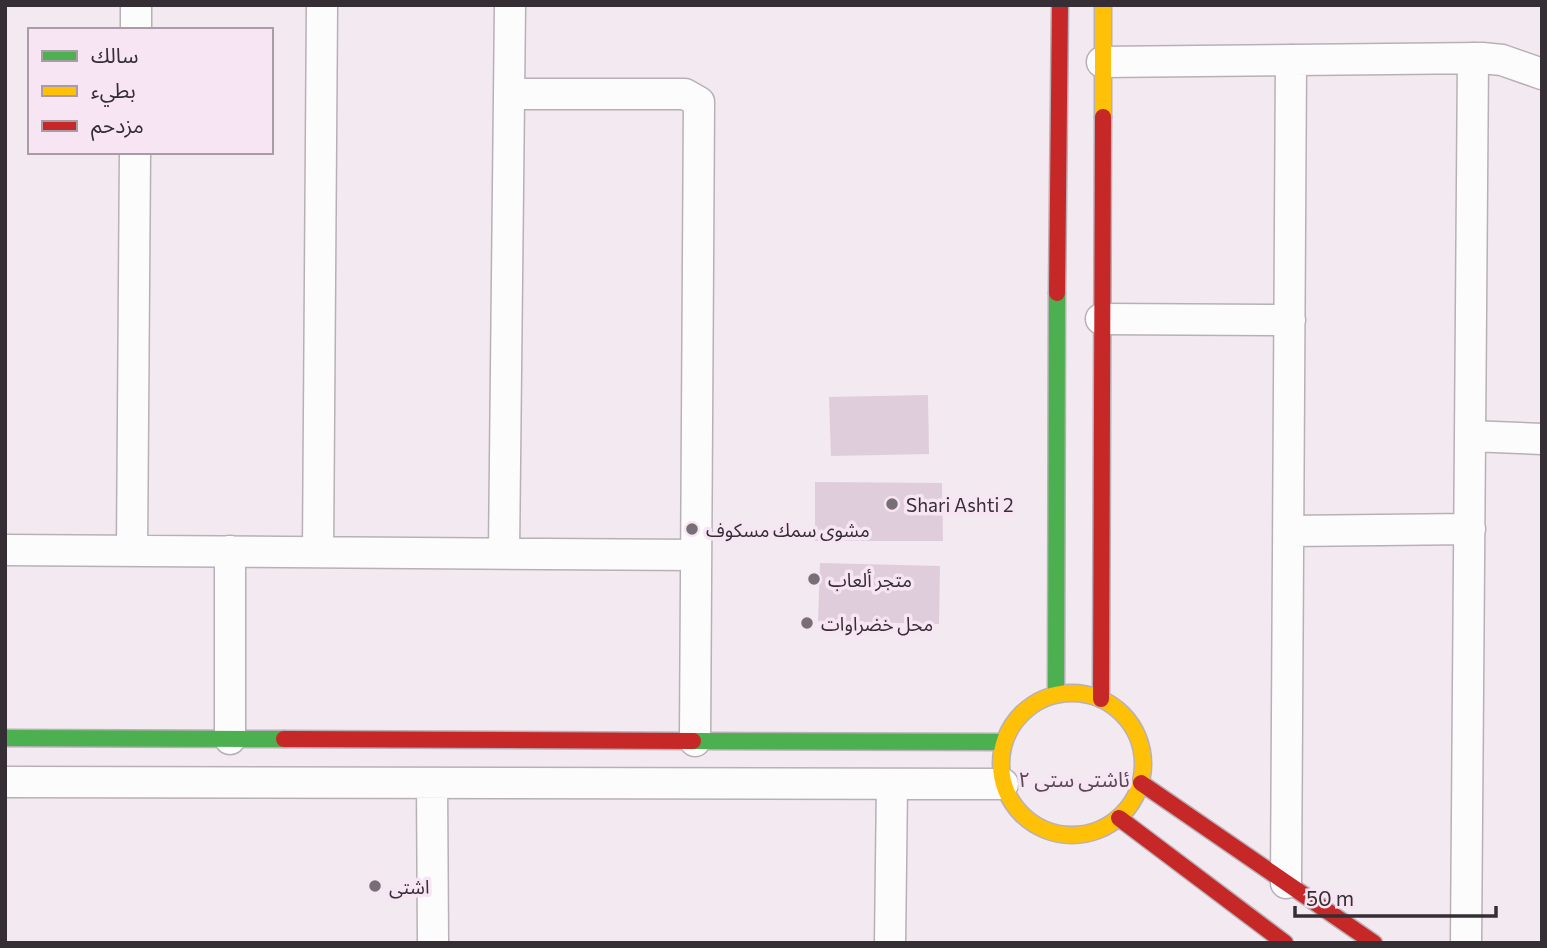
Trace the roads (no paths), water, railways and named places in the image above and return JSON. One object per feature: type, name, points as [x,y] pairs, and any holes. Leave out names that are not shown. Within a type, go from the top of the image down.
[{"type":"street","points":[[136,5],[136,28]]},
{"type":"street","points":[[318,552],[322,5]]},
{"type":"street","points":[[504,554],[510,5]]},
{"type":"street","points":[[1056,694],[1063,142],[1060,5]]},
{"type":"street","points":[[1101,699],[1101,319],[1096,142],[1103,5]]},
{"type":"street","points":[[1102,62],[1473,58],[1502,60],[1542,74]]},
{"type":"street","points":[[1466,943],[1473,58]]},
{"type":"street","points":[[1286,883],[1291,60]]},
{"type":"street","points":[[509,94],[685,94],[699,102],[695,741]]},
{"type":"street","points":[[132,551],[135,154]]},
{"type":"street","points":[[1101,319],[1290,320]]},
{"type":"street","points":[[1470,436],[1542,439]]},
{"type":"street","points":[[1289,531],[1470,529]]},
{"type":"street","points":[[5,550],[696,555]]},
{"type":"street","points":[[230,551],[230,738]]},
{"type":"street","points":[[1079,693],[1101,699],[1118,710],[1132,725],[1140,743],[1144,763],[1141,783],[1133,802],[1119,818],[1104,829],[1087,834],[1069,836],[1051,833],[1035,826],[1010,800],[1003,784],[1000,756],[1011,725],[1023,711],[1056,694],[1079,693]]},
{"type":"street","points":[[5,738],[1003,742]]},
{"type":"street","points":[[5,782],[1003,784]]},
{"type":"street","points":[[432,783],[433,943]]},
{"type":"street","points":[[1141,783],[1374,943]]},
{"type":"street","points":[[890,943],[892,784]]},
{"type":"street","points":[[1119,818],[1285,943]]},
{"type":"place","name":"Shari Ashti 2","points":[[892,504]]},
{"type":"place","name":"مشوى سمك مسكوف","points":[[692,529]]},
{"type":"place","name":"متجر ألعاب","points":[[814,579]]},
{"type":"place","name":"محل خضراوات","points":[[807,623]]},
{"type":"place","name":"اشتی","points":[[375,886]]},
{"type":"district","name":"ئاشتی ستی ٢","points":[[1074,778]]}]
